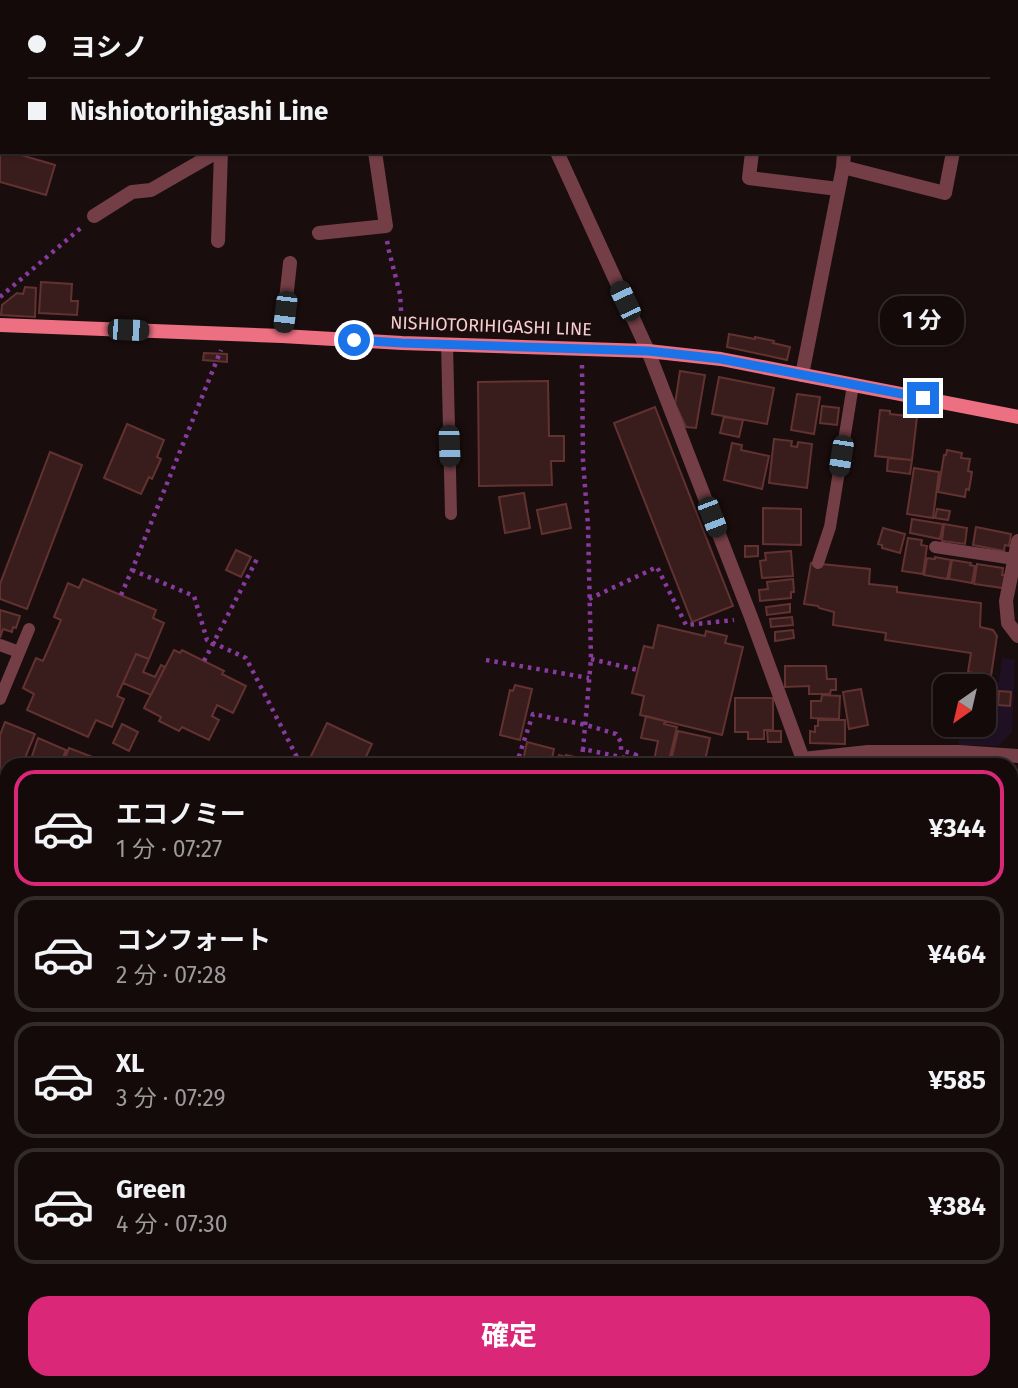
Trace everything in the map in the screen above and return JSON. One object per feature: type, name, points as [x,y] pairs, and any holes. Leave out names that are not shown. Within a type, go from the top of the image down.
[{"type":"main road","name":"NISHIOTORIHIGASHI LINE","points":[[0,325],[648,351],[721,359],[1018,417]]},
{"type":"street","points":[[94,216],[132,192],[151,190],[215,154]]},
{"type":"street","points":[[218,241],[219,154]]},
{"type":"street","points":[[319,233],[386,226],[375,154]]},
{"type":"street","points":[[558,154],[648,351],[803,758]]},
{"type":"street","points":[[752,154],[749,178],[838,190]]},
{"type":"street","points":[[802,375],[844,160],[945,192],[953,154]]},
{"type":"street","points":[[282,336],[290,263]]},
{"type":"street","points":[[1018,541],[1006,601],[1008,623],[1018,636]]},
{"type":"street","points":[[830,758],[868,752],[959,752],[1018,756]]},
{"type":"lane","points":[[447,344],[451,514]]},
{"type":"lane","points":[[818,563],[830,527],[853,385]]},
{"type":"lane","points":[[935,547],[1014,559]]},
{"type":"lane","points":[[0,699],[29,629]]},
{"type":"lane","points":[[0,645],[19,652]]},
{"type":"path","points":[[0,297],[94,216]]},
{"type":"path","points":[[386,226],[389,251],[400,294],[402,343]]},
{"type":"path","points":[[121,595],[221,349]]},
{"type":"path","points":[[582,364],[591,659],[582,756]]},
{"type":"path","points":[[204,661],[258,557]]},
{"type":"path","points":[[589,599],[657,567],[686,625],[751,617]]},
{"type":"path","points":[[132,570],[194,596],[207,640],[246,658],[297,758]]},
{"type":"path","points":[[591,659],[638,670]]},
{"type":"path","points":[[486,660],[589,678]]},
{"type":"path","points":[[518,758],[533,714],[616,734],[621,742],[621,750],[636,755],[635,758]]},
{"type":"path","points":[[583,749],[625,758]]},
{"type":"shaded area","points":[[1002,658],[1015,660],[1012,732],[998,746],[959,745],[959,737],[996,737],[996,682],[999,682]]},
{"type":"building","points":[[0,154],[18,154],[55,165],[46,195],[0,182]]},
{"type":"building","points":[[41,282],[72,284],[71,301],[78,301],[77,315],[39,313]]},
{"type":"building","points":[[25,287],[36,288],[35,317],[1,315],[2,305],[17,293],[23,294]]},
{"type":"building","points":[[729,334],[774,341],[773,343],[790,347],[787,360],[727,347]]},
{"type":"building","points":[[204,353],[227,354],[227,362],[203,360]]},
{"type":"building","points":[[680,371],[705,375],[696,428],[686,427],[675,404]]},
{"type":"building","points":[[719,377],[774,388],[767,424],[712,414]]},
{"type":"building","points":[[548,381],[549,436],[564,436],[564,461],[551,461],[552,485],[479,486],[478,382]]},
{"type":"building","points":[[797,394],[820,397],[814,434],[791,430]]},
{"type":"building","points":[[822,406],[839,408],[837,425],[820,423]]},
{"type":"building","points":[[655,407],[733,606],[692,622],[614,423]]},
{"type":"building","points":[[880,410],[917,417],[912,460],[875,456]]},
{"type":"building","points":[[724,417],[743,420],[739,437],[720,433]]},
{"type":"building","points":[[127,424],[164,440],[157,457],[161,459],[152,479],[149,477],[141,494],[104,478]]},
{"type":"building","points":[[774,439],[792,441],[791,446],[797,447],[798,442],[812,444],[807,488],[769,483]]},
{"type":"building","points":[[732,443],[742,445],[741,450],[769,456],[762,489],[724,480]]},
{"type":"building","points":[[947,450],[962,453],[961,458],[970,459],[968,471],[972,472],[965,497],[938,492]]},
{"type":"building","points":[[50,452],[82,465],[27,609],[0,599],[0,584]]},
{"type":"building","points":[[888,458],[912,460],[910,474],[887,471]]},
{"type":"building","points":[[914,468],[939,472],[933,518],[907,514]]},
{"type":"building","points":[[524,493],[530,528],[505,533],[499,497]]},
{"type":"building","points":[[566,504],[571,528],[542,534],[537,510]]},
{"type":"building","points":[[763,508],[801,509],[801,545],[763,544]]},
{"type":"building","points":[[937,509],[950,511],[948,520],[935,518]]},
{"type":"building","points":[[912,519],[943,524],[940,539],[910,533]]},
{"type":"building","points":[[944,524],[967,528],[965,544],[942,541]]},
{"type":"building","points":[[976,527],[1011,534],[1009,546],[1005,545],[1004,551],[973,545]]},
{"type":"building","points":[[883,528],[905,534],[900,553],[882,548],[882,545],[878,544]]},
{"type":"building","points":[[908,538],[922,540],[921,545],[927,546],[923,574],[902,571]]},
{"type":"building","points":[[745,546],[758,546],[758,556],[745,557]]},
{"type":"building","points":[[236,550],[251,557],[241,577],[226,570]]},
{"type":"building","points":[[791,551],[793,576],[762,578],[760,561],[766,560],[765,553]]},
{"type":"building","points":[[927,558],[951,560],[947,579],[924,575]]},
{"type":"building","points":[[952,560],[975,566],[972,583],[949,579]]},
{"type":"building","points":[[811,563],[870,569],[869,584],[897,587],[897,592],[981,603],[980,627],[993,630],[997,636],[991,674],[968,672],[971,653],[885,640],[886,633],[833,625],[834,612],[804,604]]},
{"type":"building","points":[[977,564],[1003,568],[1003,588],[974,584]]},
{"type":"building","points":[[83,579],[156,610],[153,618],[164,623],[149,659],[136,654],[117,696],[124,699],[112,727],[96,720],[88,737],[27,710],[34,694],[23,688],[36,658],[43,661],[61,620],[54,617],[68,583],[79,588]]},
{"type":"building","points":[[793,579],[794,592],[791,592],[791,598],[760,601],[759,590],[768,589],[767,582]]},
{"type":"building","points":[[790,604],[790,612],[767,615],[766,607]]},
{"type":"building","points":[[0,610],[20,616],[16,628],[13,627],[12,632],[3,629],[0,638]]},
{"type":"building","points":[[792,617],[793,625],[771,627],[770,619]]},
{"type":"building","points":[[658,625],[705,636],[706,631],[727,636],[725,643],[743,647],[722,735],[640,715],[644,696],[632,693],[644,646],[653,648]]},
{"type":"building","points":[[793,630],[794,638],[775,641],[775,632]]},
{"type":"building","points":[[174,650],[180,653],[182,650],[224,671],[222,674],[246,686],[233,713],[217,705],[212,716],[219,720],[209,740],[182,727],[179,731],[159,721],[161,717],[144,708]]},
{"type":"building","points":[[136,654],[149,659],[143,672],[155,677],[161,665],[165,667],[151,695],[123,683]]},
{"type":"building","points":[[785,666],[826,666],[827,679],[836,679],[836,690],[831,690],[830,694],[809,694],[809,686],[785,687]]},
{"type":"building","points":[[515,685],[532,689],[520,740],[500,735],[510,690],[513,691]]},
{"type":"building","points":[[861,689],[868,725],[849,729],[843,692]]},
{"type":"building","points":[[999,691],[1011,692],[1010,706],[998,705]]},
{"type":"building","points":[[822,695],[840,696],[839,719],[811,718],[811,701],[821,701]]},
{"type":"building","points":[[735,698],[773,698],[773,730],[764,730],[764,739],[748,739],[748,732],[735,732]]},
{"type":"building","points":[[646,716],[677,727],[670,758],[654,758],[658,741],[641,738]]},
{"type":"building","points":[[818,720],[845,720],[845,744],[810,743],[810,731],[815,732]]},
{"type":"building","points":[[5,722],[35,734],[25,758],[0,758],[0,735]]},
{"type":"building","points":[[327,723],[372,744],[365,758],[310,758]]},
{"type":"building","points":[[122,724],[138,732],[129,751],[113,743]]},
{"type":"building","points":[[678,731],[710,738],[706,758],[672,758]]},
{"type":"building","points":[[767,731],[781,731],[781,742],[768,742]]},
{"type":"building","points":[[38,738],[66,750],[63,758],[31,758]]},
{"type":"building","points":[[527,742],[554,749],[552,758],[524,758]]},
{"type":"building","points":[[69,748],[95,758],[65,758]]},
{"type":"building","points":[[559,755],[579,758],[558,758]]},
{"type":"route","points":[[354,340],[648,351],[721,359],[923,398]]}]
